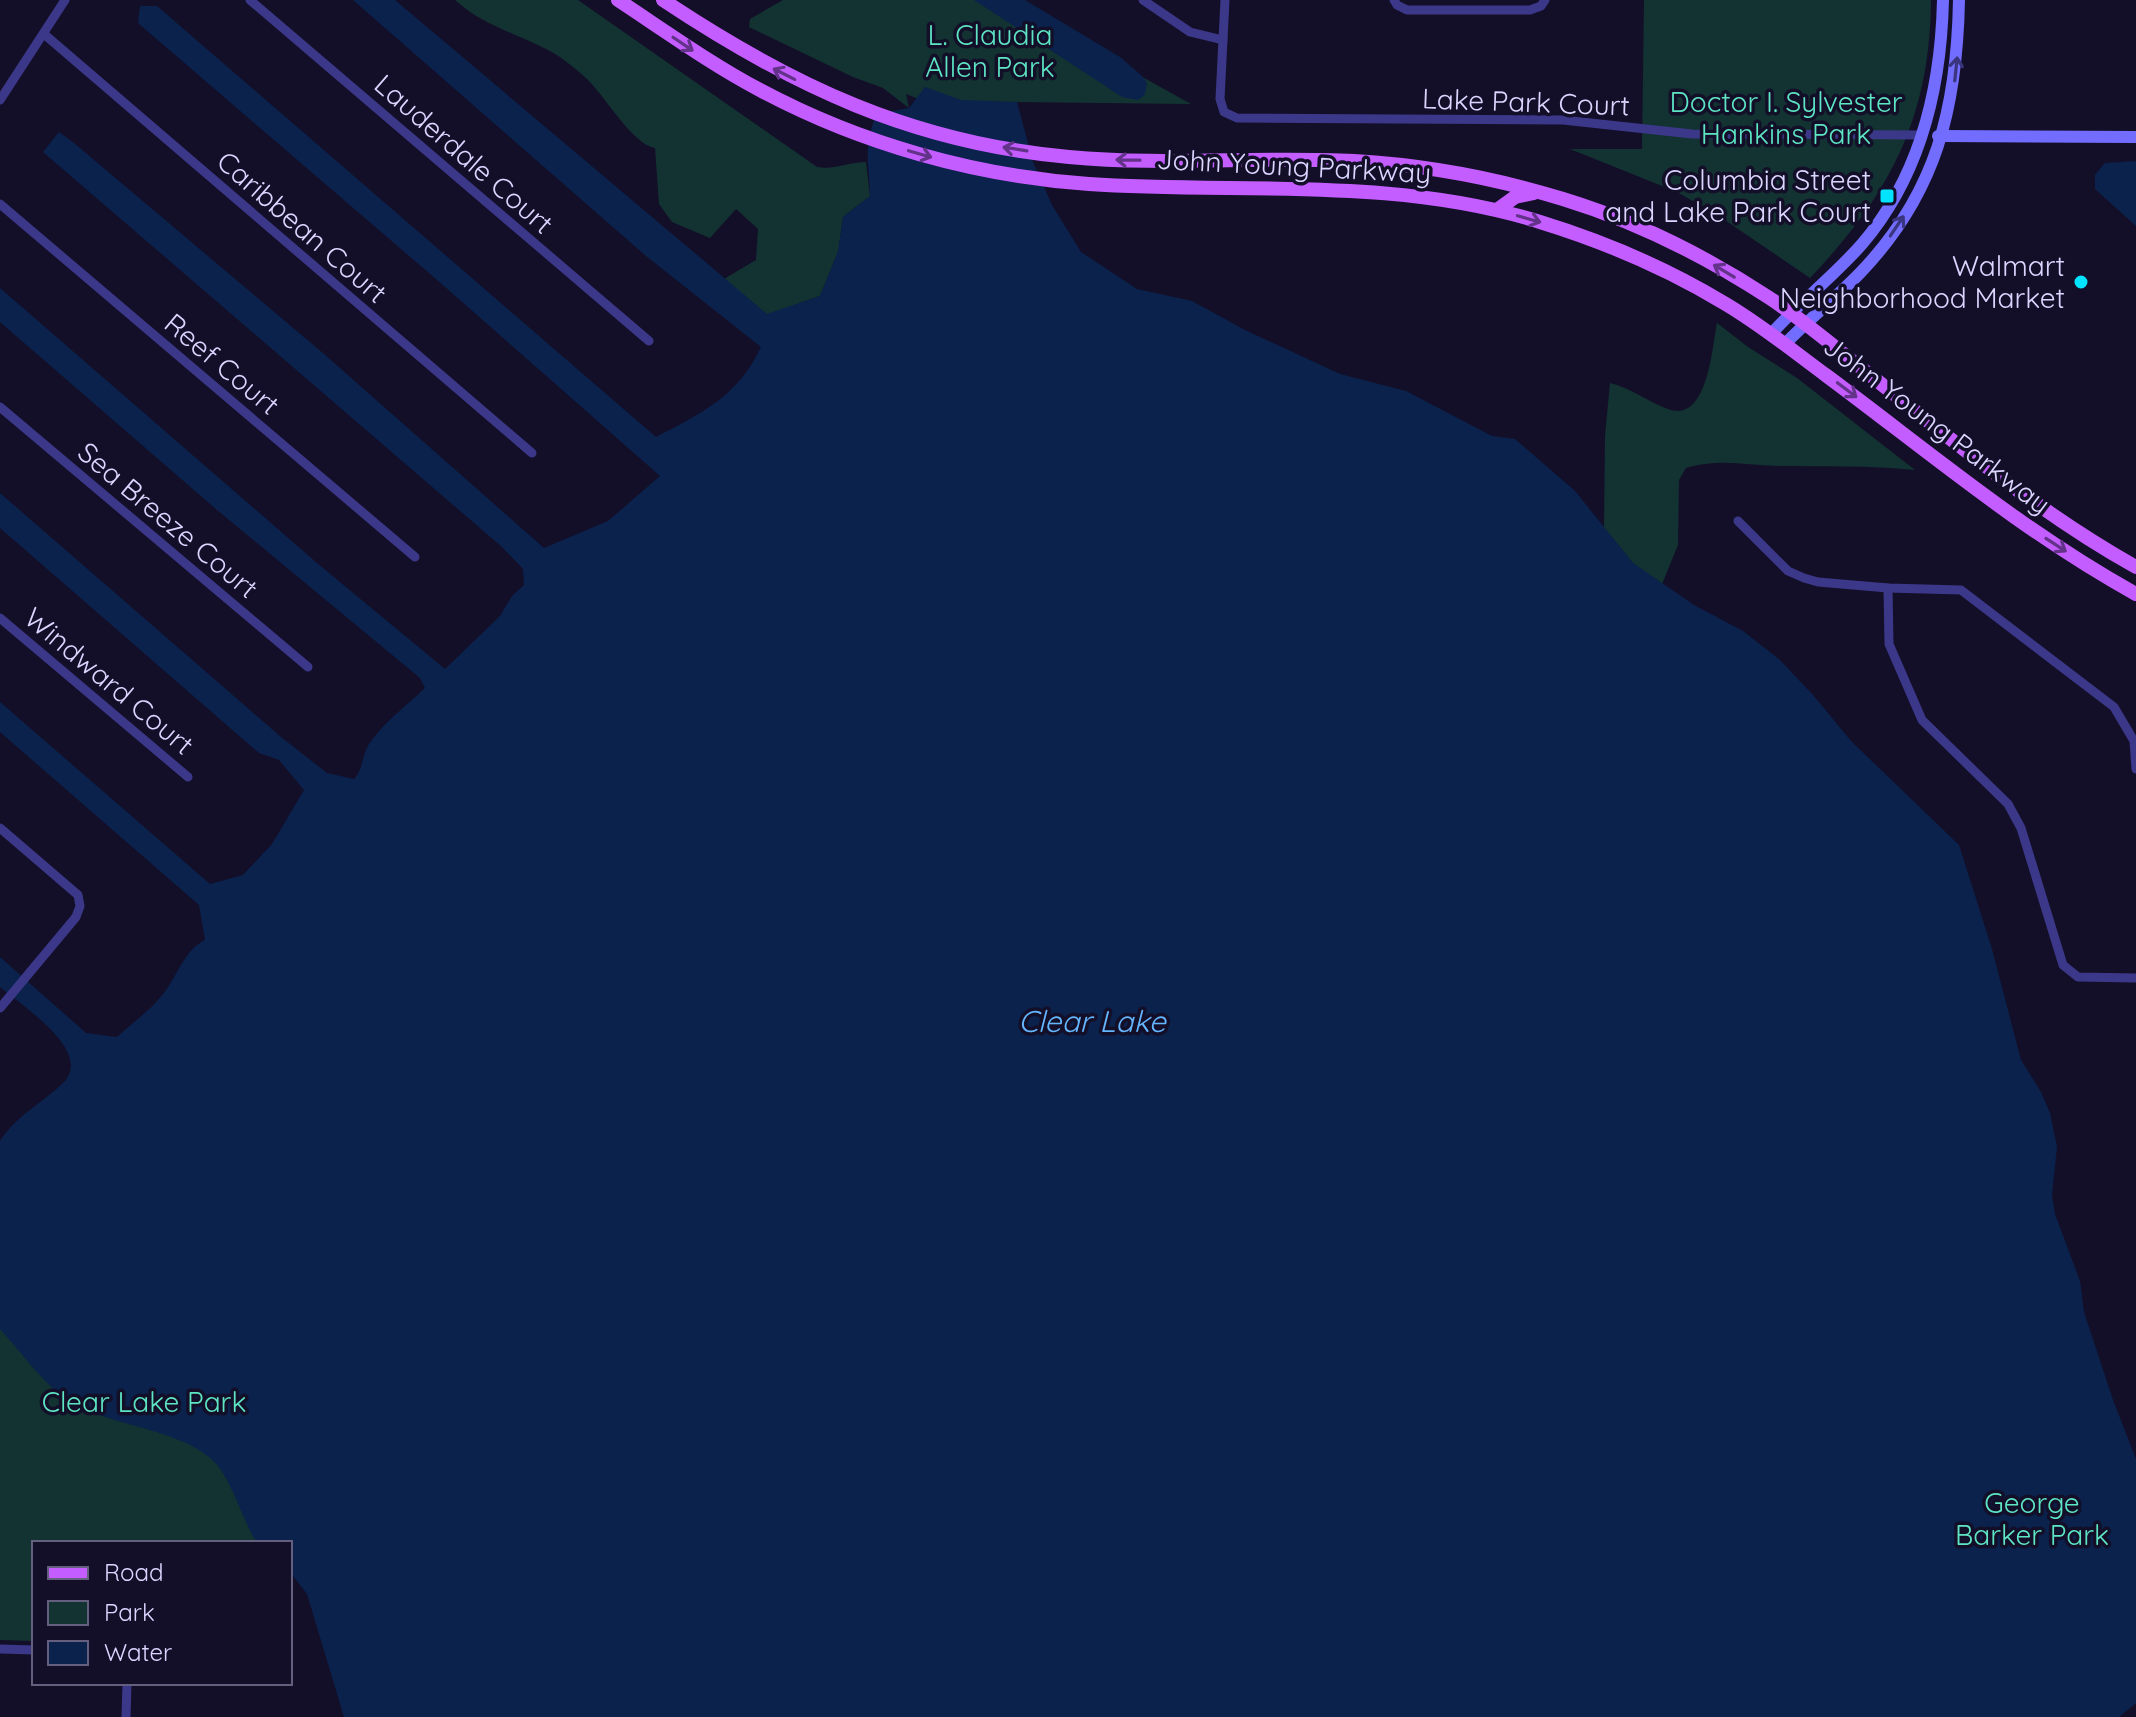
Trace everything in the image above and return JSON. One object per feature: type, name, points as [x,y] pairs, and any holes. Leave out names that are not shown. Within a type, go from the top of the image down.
[{"type":"main road","name":"John Young Parkway","points":[[618,0],[734,76],[797,108],[911,152],[977,168],[1090,184],[1363,190],[1423,196],[1497,210],[1579,235],[1644,260],[1695,286],[1771,334],[2022,523],[2136,594]]},
{"type":"main road","name":"John Young Parkway","points":[[663,0],[739,50],[785,75],[855,106],[977,143],[1092,159],[1365,162],[1464,174],[1594,209],[1657,235],[1712,263],[1790,313],[2036,503],[2136,567]]},
{"type":"main road","points":[[1497,210],[1515,197],[1539,192]]},
{"type":"street","points":[[0,100],[65,0]]},
{"type":"street","name":"Lauderdale Court","points":[[250,0],[649,341]]},
{"type":"street","points":[[1143,0],[1190,32],[1223,40],[1225,0]]},
{"type":"street","points":[[1394,0],[1407,10],[1530,10],[1541,6],[1545,0]]},
{"type":"street","points":[[1771,334],[1844,263],[1874,228],[1903,182],[1923,135],[1939,72],[1943,0]]},
{"type":"street","points":[[1785,344],[1862,271],[1893,232],[1923,183],[1942,136],[1954,83],[1959,0]]},
{"type":"street","name":"Caribbean Court","points":[[44,34],[532,453]]},
{"type":"street","name":"Lake Park Court","points":[[1223,40],[1220,99],[1224,112],[1237,118],[1563,120],[1692,134],[1923,135]]},
{"type":"street","points":[[1923,135],[2136,137]]},
{"type":"street","name":"Reef Court","points":[[0,204],[415,557]]},
{"type":"street","name":"Sea Breeze Court","points":[[0,407],[308,667]]},
{"type":"street","points":[[1738,521],[1788,571],[1804,578],[1888,588],[1961,590],[2114,707],[2134,741],[2136,769]]},
{"type":"street","points":[[1888,588],[1889,644],[1922,720],[2008,804],[2021,828],[2063,965],[2078,977],[2136,978]]},
{"type":"street","name":"Windward Court","points":[[0,618],[188,777]]},
{"type":"street","points":[[0,828],[78,895],[80,906],[76,917],[4,1004]]},
{"type":"street","points":[[0,1649],[32,1650]]},
{"type":"street","points":[[126,1717],[127,1685]]},
{"type":"green space","points":[[455,0],[578,0],[817,167],[866,162],[870,196],[843,217],[838,252],[820,296],[766,315],[724,279],[756,260],[758,229],[736,209],[710,238],[672,222],[659,204],[655,148],[637,138],[594,87],[566,61],[485,21]]},
{"type":"green space","name":"L. Claudia Allen Park","points":[[783,0],[1004,0],[1191,104],[924,101],[906,94],[909,108],[883,88],[853,77],[749,27],[750,19]]},
{"type":"green space","name":"Doctor I. Sylvester Hankins Park","points":[[1644,0],[1931,0],[1923,81],[1900,152],[1863,216],[1810,278],[1719,216],[1677,192],[1570,149],[1642,149]]},
{"type":"green space","points":[[1717,323],[1797,378],[1915,470],[1721,463],[1686,468],[1679,480],[1678,545],[1662,584],[1633,563],[1604,528],[1605,436],[1610,383],[1668,409],[1681,411],[1692,405],[1706,381]]},
{"type":"green space","name":"Clear Lake Park","points":[[0,1259],[547,1264],[292,1541],[32,1541],[32,1641],[0,1640]]},
{"type":"water","name":"Clear Lake","points":[[353,0],[395,0],[767,314],[820,296],[838,252],[843,217],[870,196],[868,146],[876,114],[909,108],[925,87],[961,100],[1017,102],[1033,162],[1052,205],[1081,252],[1137,289],[1192,301],[1245,330],[1340,374],[1406,391],[1492,436],[1515,439],[1575,491],[1633,563],[1694,605],[1743,631],[1780,660],[1851,741],[1959,845],[1992,949],[2021,1060],[2050,1113],[2057,1147],[2052,1195],[2055,1214],[2080,1281],[2084,1312],[2113,1400],[2136,1459],[2136,1703],[2119,1717],[344,1717],[307,1594],[292,1575],[292,1541],[256,1541],[224,1475],[206,1455],[174,1438],[98,1415],[71,1402],[38,1373],[0,1329],[0,1141],[22,1117],[63,1083],[70,1071],[70,1057],[63,1044],[38,1017],[0,987],[0,957],[86,1033],[117,1037],[158,1000],[186,957],[205,940],[199,905],[0,732],[0,702],[210,884],[243,875],[272,844],[304,790],[279,760],[259,753],[0,528],[0,493],[281,737],[327,773],[354,779],[375,736],[425,688],[420,678],[217,510],[0,322],[0,288],[317,563],[445,669],[500,616],[512,596],[524,585],[523,569],[502,547],[43,152],[59,132],[74,143],[324,354],[544,548],[608,521],[660,476],[138,23],[140,6],[157,6],[656,437],[703,411],[730,391],[752,364],[761,347],[646,256]]},
{"type":"water","points":[[974,0],[1025,0],[1120,57],[1147,83],[1145,94],[1138,100],[1122,97]]},
{"type":"water","points":[[2136,161],[2136,226],[2095,189],[2095,175],[2105,163]]},
{"type":"place","name":"Columbia Street and Lake Park Court","points":[[1887,196]]},
{"type":"place","name":"Walmart Neighborhood Market","points":[[2081,282]]},
{"type":"park label","name":"George Barker Park","points":[[2032,1519]]}]
